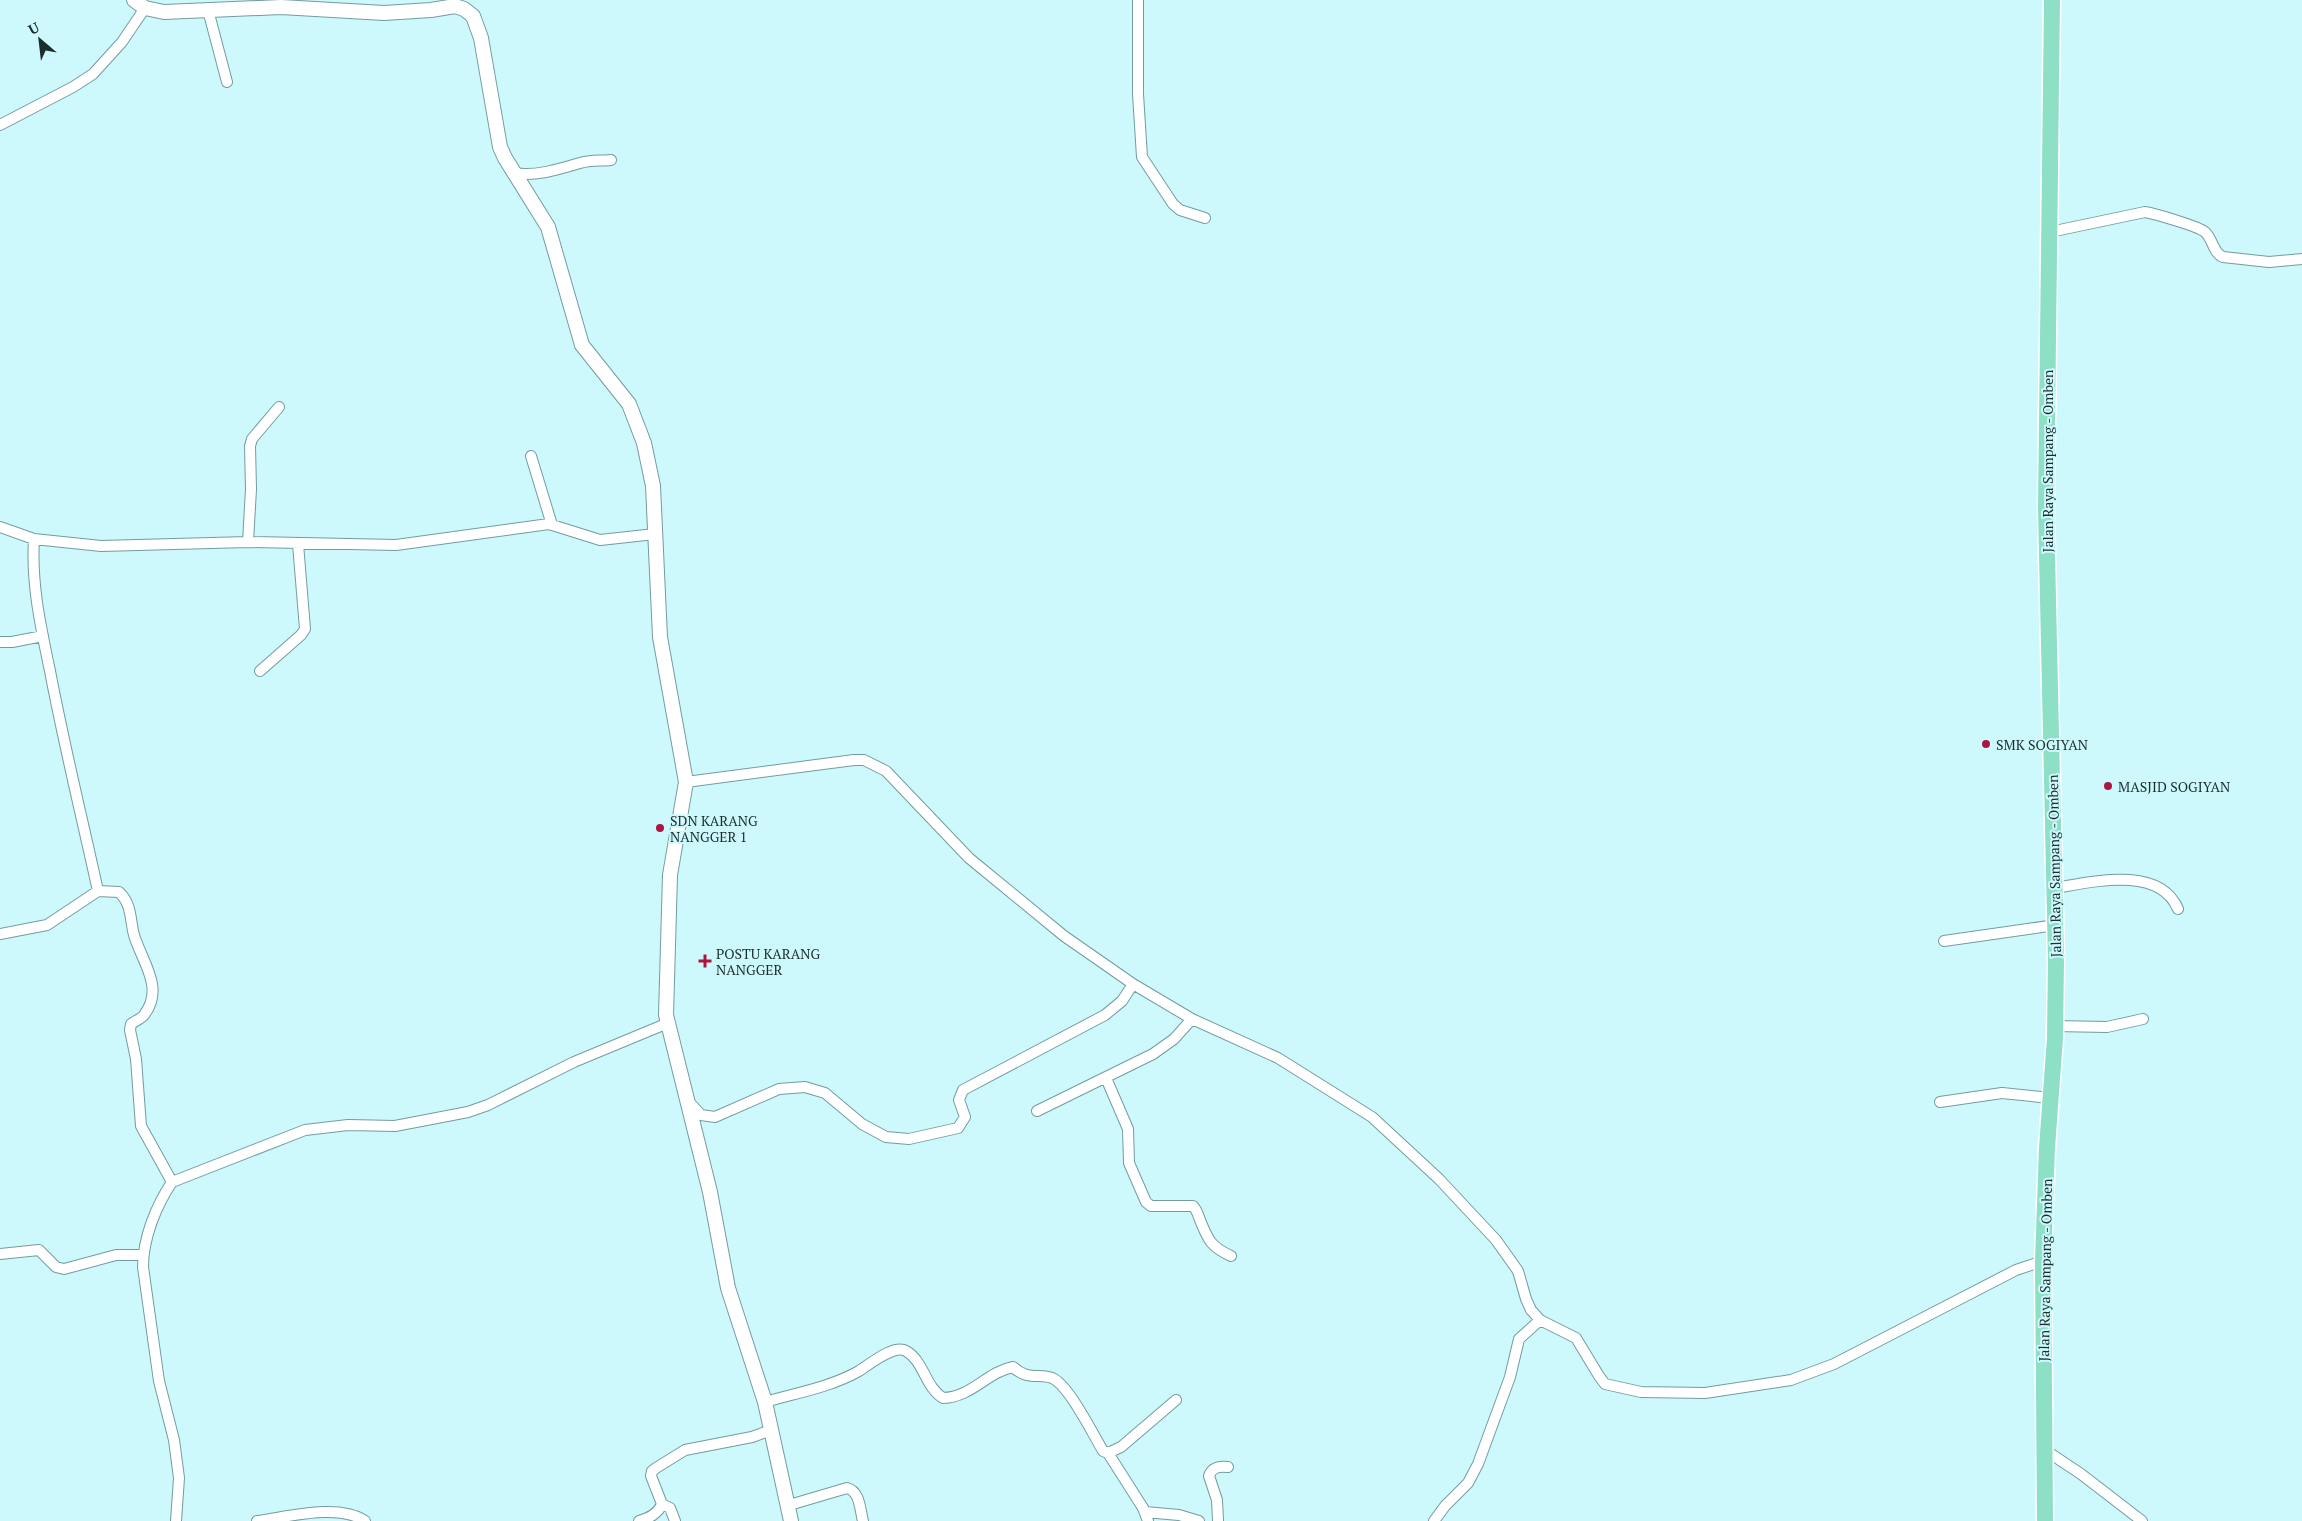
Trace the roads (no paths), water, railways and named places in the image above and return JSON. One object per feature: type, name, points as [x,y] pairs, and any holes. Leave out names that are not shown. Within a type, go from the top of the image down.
[{"type":"main road","name":"Jalan Raya Sampang - Omben","points":[[2045,1521],[2043,1261],[2050,1098],[2055,1038],[2056,925],[2046,518],[2052,0]]},
{"type":"street","points":[[1138,0],[1138,94],[1142,157],[1173,204],[1180,210],[1205,218]]},
{"type":"street","points":[[0,125],[73,87],[92,74],[122,42],[140,4],[164,12],[203,6],[281,7],[384,13],[431,10],[455,6],[464,8],[473,16],[481,38],[496,134],[505,158],[548,227],[582,345],[633,411],[644,443],[653,486],[660,637],[668,676],[676,737],[686,782],[670,875],[666,995],[668,1023],[690,1103],[710,1192],[728,1288],[765,1402],[786,1506],[791,1521]]},
{"type":"street","points":[[203,6],[227,82]]},
{"type":"street","points":[[514,173],[537,174],[580,163],[611,160]]},
{"type":"street","points":[[2050,232],[2145,212],[2159,214],[2202,230],[2218,254],[2223,257],[2269,262],[2302,259]]},
{"type":"street","points":[[248,542],[251,489],[250,446],[257,434],[279,408]]},
{"type":"street","points":[[531,456],[552,525]]},
{"type":"street","points":[[0,527],[34,539],[66,544],[101,546],[248,542],[396,544],[538,524],[552,525],[600,540],[655,534]]},
{"type":"street","points":[[34,539],[34,578],[43,636],[63,741],[98,891]]},
{"type":"street","points":[[260,671],[301,635],[305,629],[298,544]]},
{"type":"street","points":[[0,642],[12,642],[43,636]]},
{"type":"street","points":[[686,782],[864,760],[886,771],[969,858],[1064,936],[1133,984],[1192,1019],[1278,1058],[1372,1117],[1439,1179],[1496,1240],[1518,1272],[1526,1299],[1540,1320],[1576,1338],[1598,1376],[1605,1384],[1641,1392],[1705,1393],[1791,1380],[1819,1372],[2016,1270],[2043,1261]]},
{"type":"street","points":[[2056,888],[2100,880],[2145,882],[2168,892],[2178,909]]},
{"type":"street","points":[[0,934],[47,925],[98,891],[119,892],[124,897],[130,909],[138,947],[153,980],[150,1001],[145,1014],[131,1024],[130,1030],[136,1059],[141,1126],[172,1182]]},
{"type":"street","points":[[1944,942],[2056,925]]},
{"type":"street","points":[[690,1103],[701,1115],[715,1117],[779,1089],[805,1087],[825,1093],[862,1124],[886,1137],[909,1138],[958,1128],[965,1117],[959,1100],[963,1090],[1105,1015],[1122,1001],[1133,984]]},
{"type":"street","points":[[1038,1111],[1152,1054],[1174,1039],[1192,1019]]},
{"type":"street","points":[[2054,1026],[2107,1027],[2143,1019]]},
{"type":"street","points":[[176,1521],[179,1478],[174,1440],[159,1381],[151,1332],[143,1255],[157,1207],[172,1182],[305,1130],[348,1125],[395,1126],[468,1112],[488,1105],[574,1062],[668,1023]]},
{"type":"street","points":[[1106,1078],[1128,1129],[1129,1163],[1146,1202],[1151,1206],[1185,1204],[1193,1206],[1198,1211],[1210,1243],[1232,1256]]},
{"type":"street","points":[[1940,1102],[2002,1093],[2050,1098]]},
{"type":"street","points":[[0,1254],[39,1250],[56,1267],[64,1269],[116,1255],[143,1255]]},
{"type":"street","points":[[1434,1521],[1445,1506],[1468,1483],[1478,1464],[1510,1378],[1519,1339],[1540,1320]]},
{"type":"street","points":[[765,1402],[848,1377],[898,1349],[904,1349],[914,1357],[931,1387],[944,1398],[961,1396],[1000,1372],[1014,1368],[1029,1377],[1049,1377],[1064,1389],[1103,1451],[1108,1453],[1146,1516],[1179,1515],[1200,1521]]},
{"type":"street","points":[[1108,1453],[1120,1447],[1176,1400]]},
{"type":"street","points":[[639,1521],[652,1516],[660,1510],[662,1504],[651,1476],[652,1471],[656,1468],[685,1450],[752,1437],[770,1430]]},
{"type":"street","points":[[2045,1450],[2081,1474],[2142,1521]]},
{"type":"street","points":[[1218,1521],[1218,1506],[1209,1476],[1213,1469],[1219,1466],[1228,1466]]},
{"type":"street","points":[[786,1506],[847,1488],[852,1489],[856,1494],[863,1521]]},
{"type":"street","points":[[662,1504],[670,1508],[675,1521]]},
{"type":"street","points":[[257,1521],[336,1512],[351,1514],[365,1521]]},
{"type":"place","name":"SMK SOGIYAN","points":[[1986,744]]},
{"type":"place","name":"MASJID SOGIYAN","points":[[2108,786]]},
{"type":"place","name":"SDN KARANG NANGGER 1","points":[[660,828]]},
{"type":"place","name":"POSTU KARANG NANGGER","points":[[705,961]]}]
